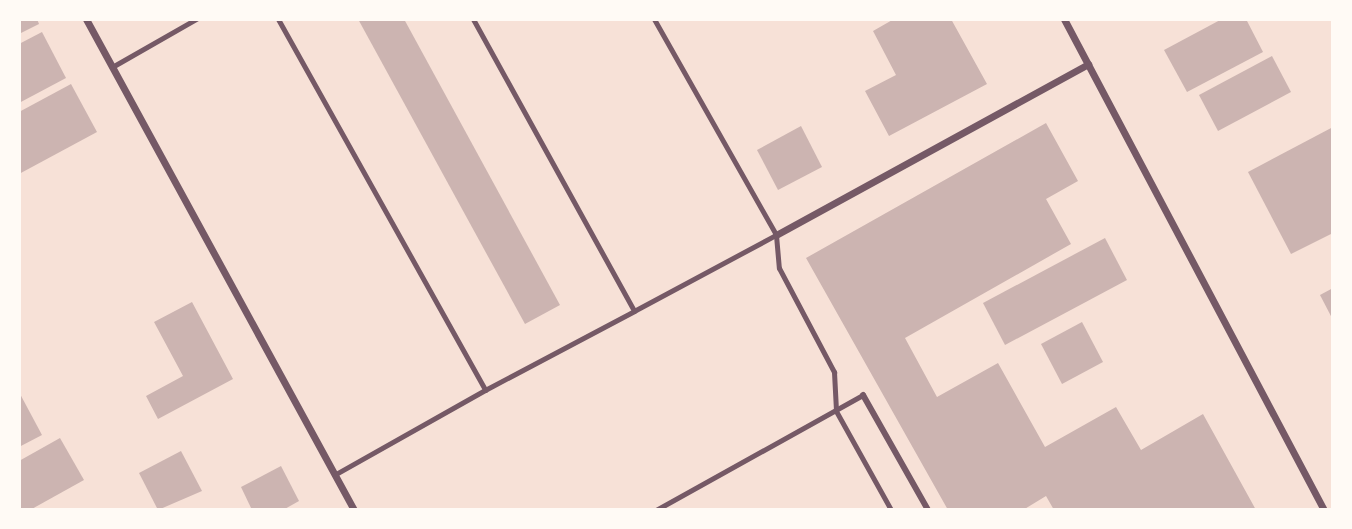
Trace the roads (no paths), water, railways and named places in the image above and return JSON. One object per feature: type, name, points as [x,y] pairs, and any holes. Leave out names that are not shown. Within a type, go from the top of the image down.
[{"type":"street","points":[[86,19],[354,510]]},
{"type":"street","points":[[1064,19],[1324,510]]},
{"type":"street","points":[[776,235],[1088,64]]},
{"type":"street","points":[[863,395],[928,510]]},
{"type":"lane","points":[[112,67],[196,19]]},
{"type":"lane","points":[[278,19],[485,390]]},
{"type":"lane","points":[[473,19],[634,311]]},
{"type":"lane","points":[[654,19],[776,235],[779,268],[834,372],[835,411],[891,510]]},
{"type":"lane","points":[[334,474],[776,235]]},
{"type":"lane","points":[[656,510],[863,395]]}]
